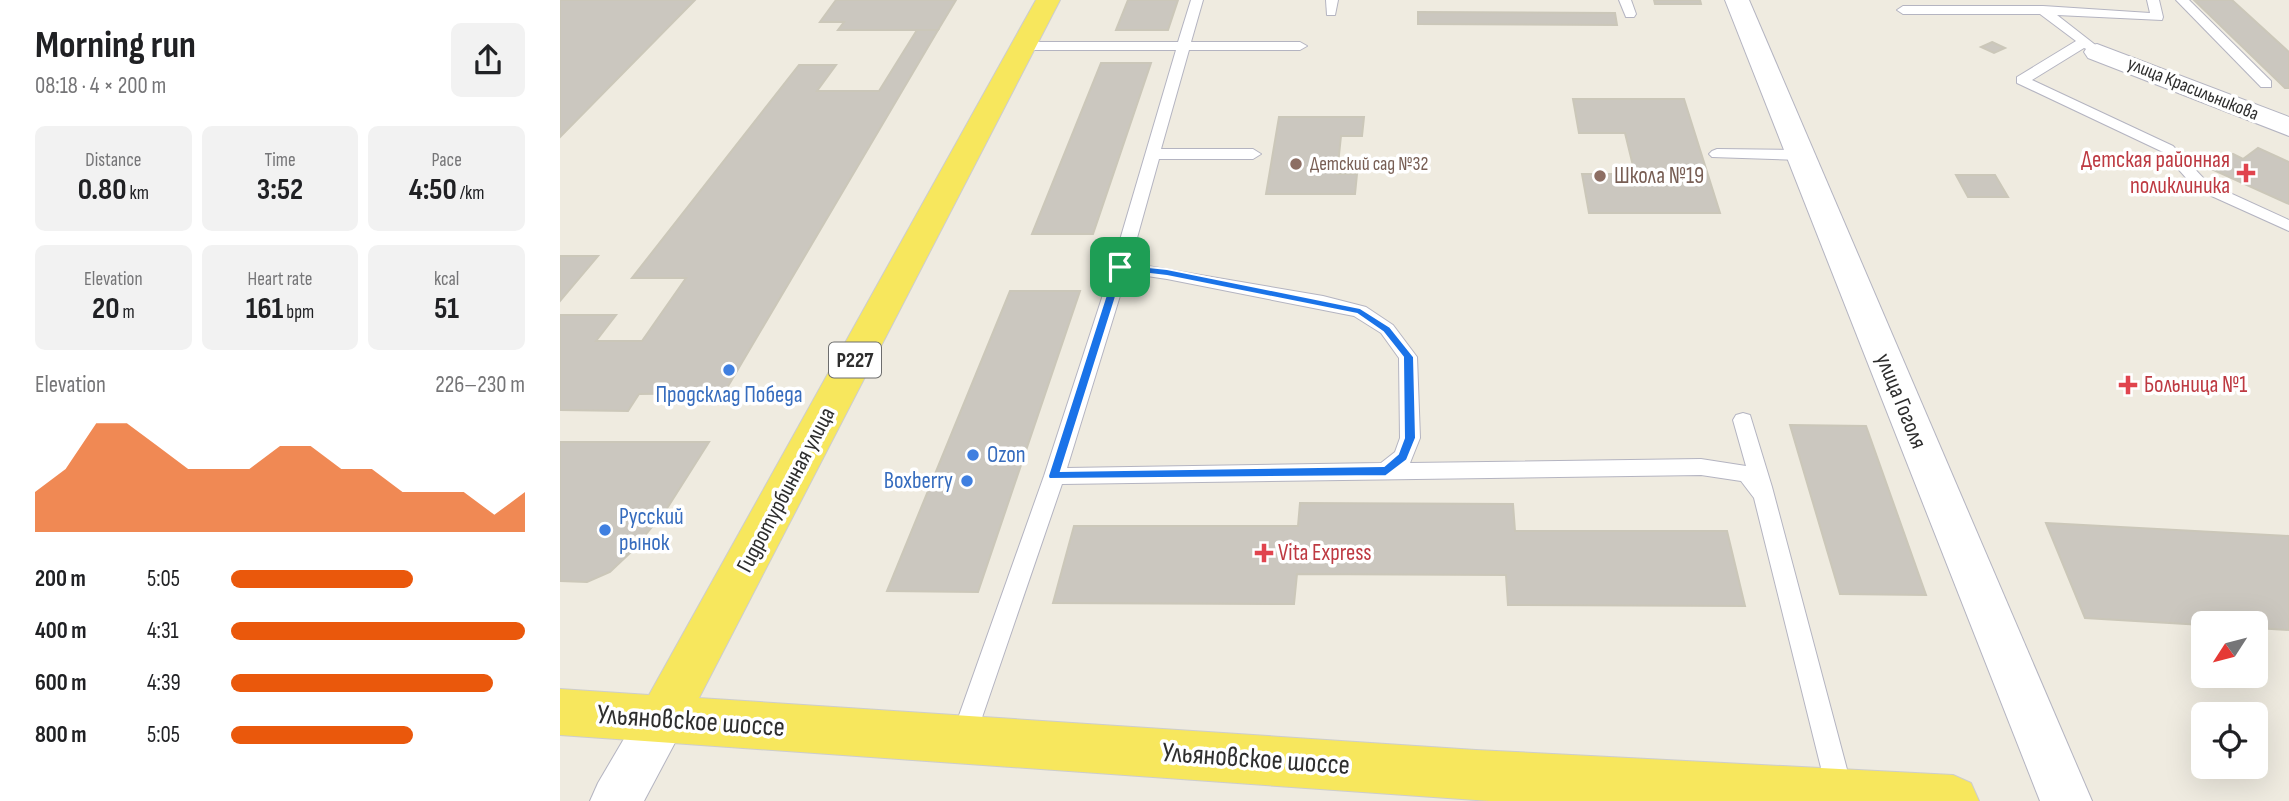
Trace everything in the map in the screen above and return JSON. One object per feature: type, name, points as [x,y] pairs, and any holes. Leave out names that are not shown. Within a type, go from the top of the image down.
[{"type":"main road","name":"Гидротурбинная улица","points":[[662,720],[1048,0]]},
{"type":"main road","name":"Ульяновское шоссе","points":[[560,712],[963,738],[1475,788],[1840,793],[1953,801]]},
{"type":"street","name":"улица Гоголя","points":[[1737,0],[2066,801]]},
{"type":"street","name":"улица Красильникова","points":[[2090,47],[2289,127]]},
{"type":"street","points":[[616,801],[662,720]]},
{"type":"lane","points":[[963,738],[1054,476],[1120,267],[1197,0]]},
{"type":"lane","points":[[1625,0],[1630,14]]},
{"type":"lane","points":[[1903,10],[2043,10],[2157,18],[2153,0]]},
{"type":"lane","points":[[2182,0],[2266,83]]},
{"type":"lane","points":[[2043,10],[2090,47],[2022,80],[2168,149],[2202,186],[2289,226]]},
{"type":"lane","points":[[1023,46],[1300,46]]},
{"type":"lane","points":[[1153,154],[1253,154]]},
{"type":"lane","points":[[1717,155],[1801,155]]},
{"type":"lane","points":[[1120,267],[1324,302],[1360,311],[1387,329],[1408,357],[1411,405],[1410,438],[1403,457],[1386,471]]},
{"type":"lane","points":[[1743,420],[1840,793]]},
{"type":"lane","points":[[1054,476],[1701,467],[1747,474],[1764,495]]},
{"type":"building","points":[[560,0],[695,0],[560,137]]},
{"type":"building","points":[[836,0],[956,0],[938,30],[838,30],[844,22],[820,22]]},
{"type":"building","points":[[1128,0],[1178,0],[1168,30],[1116,30]]},
{"type":"building","points":[[1654,0],[1700,0],[1701,4],[1655,4]]},
{"type":"building","points":[[2194,0],[2232,0],[2289,52],[2289,88],[2285,88]]},
{"type":"building","points":[[1418,12],[1615,13],[1617,25],[1418,24]]},
{"type":"building","points":[[917,30],[938,30],[724,393],[639,394],[628,411],[560,410],[560,315],[616,315],[596,341],[642,341],[686,278],[632,278],[799,65],[836,65],[817,91],[879,91]]},
{"type":"building","points":[[1992,42],[2005,48],[1994,53],[1981,47]]},
{"type":"building","points":[[1101,63],[1151,63],[1093,234],[1032,234]]},
{"type":"building","points":[[1573,99],[1684,99],[1720,213],[1589,213],[1582,174],[1635,174],[1625,133],[1579,133]]},
{"type":"building","points":[[1279,117],[1364,117],[1362,136],[1341,136],[1337,174],[1357,174],[1355,194],[1266,194]]},
{"type":"building","points":[[2258,148],[2289,162],[2289,204],[2207,167],[2222,156],[2227,158],[2233,154],[2243,159]]},
{"type":"building","points":[[1956,175],[1995,175],[2008,197],[1968,197]]},
{"type":"building","points":[[560,256],[598,256],[560,301]]},
{"type":"building","points":[[1010,291],[1080,291],[978,592],[887,591]]},
{"type":"building","points":[[1790,425],[1866,426],[1926,595],[1840,594]]},
{"type":"building","name":"Русский рынок","points":[[560,442],[709,442],[666,510],[632,551],[610,572],[587,582],[560,581]]},
{"type":"building","points":[[1300,503],[1513,504],[1515,531],[1727,531],[1745,606],[1508,605],[1506,575],[1297,574],[1294,604],[1053,603],[1074,526],[1298,526]]},
{"type":"building","points":[[2046,523],[2289,536],[2289,630],[2268,629],[2268,611],[2191,611],[2191,624],[2085,618]]},
{"type":"place","name":"Детский сад №32","points":[[1296,164]]},
{"type":"place","name":"Детская районная поликлиника","points":[[2246,173]]},
{"type":"place","name":"Школа №19","points":[[1600,176]]},
{"type":"place","name":"Продсклад Победа","points":[[729,370]]},
{"type":"place","name":"Больница №1","points":[[2128,385]]},
{"type":"place","name":"Ozon","points":[[973,455]]},
{"type":"place","name":"Boxberry","points":[[967,481]]},
{"type":"place","name":"Русский рынок","points":[[605,530]]},
{"type":"place","name":"Vita Express","points":[[1264,553]]},
{"type":"route","points":[[1120,267],[1324,302],[1360,311],[1387,329],[1408,357],[1410,438],[1403,457],[1386,471],[1054,476],[1120,267]]}]
